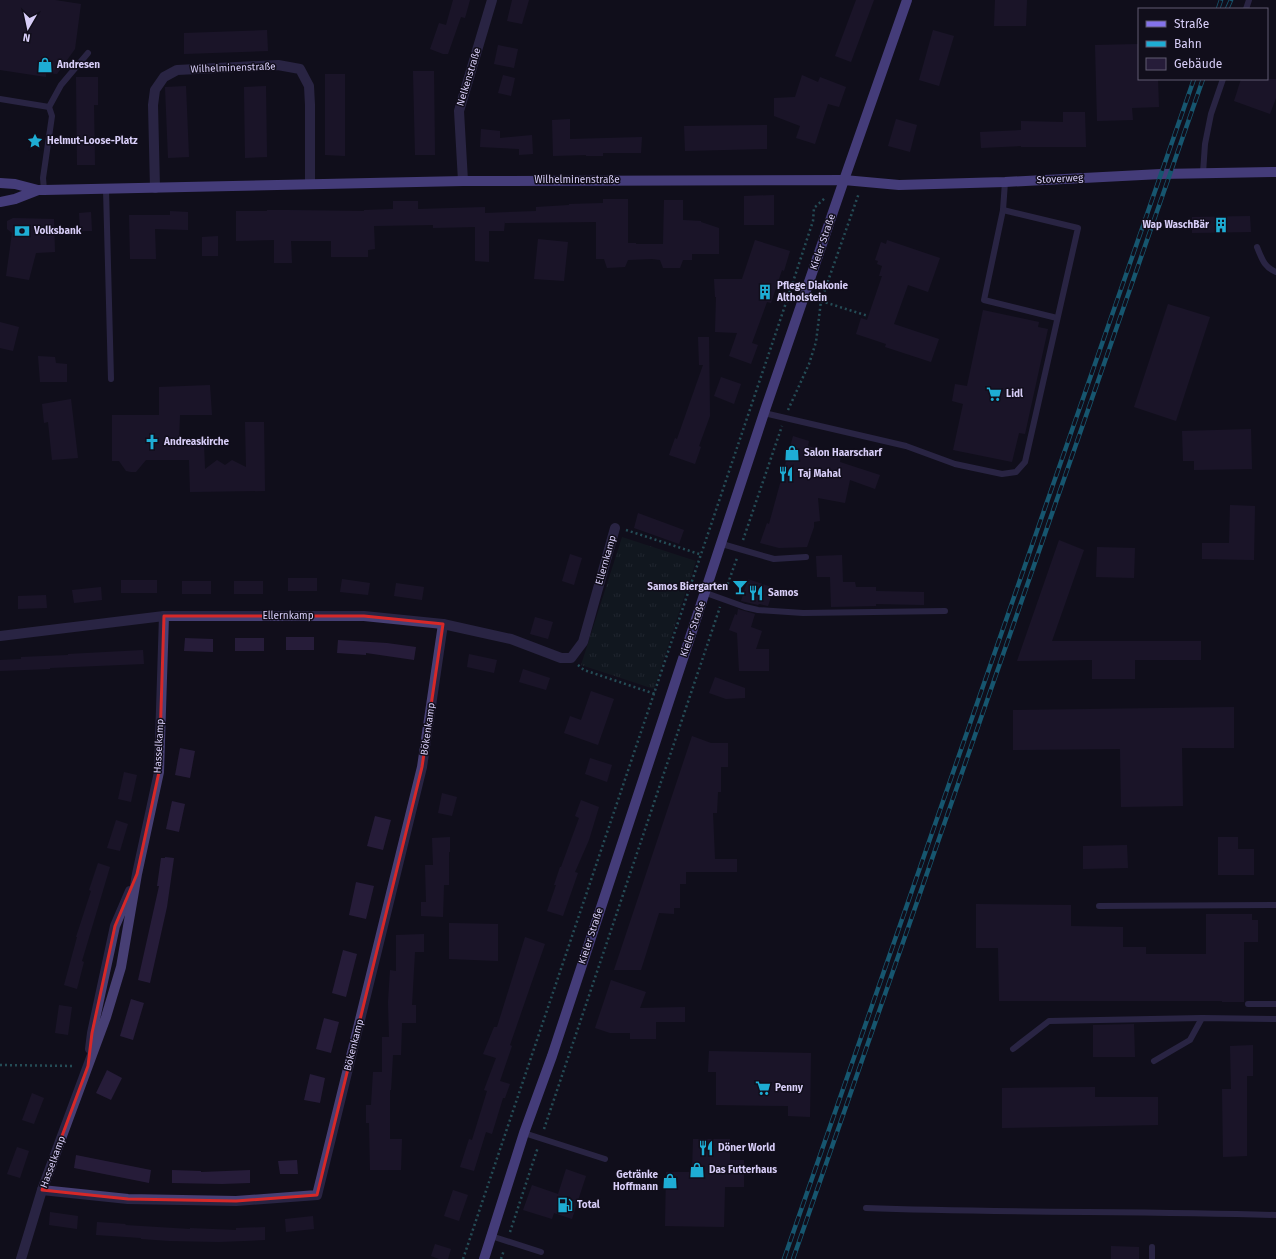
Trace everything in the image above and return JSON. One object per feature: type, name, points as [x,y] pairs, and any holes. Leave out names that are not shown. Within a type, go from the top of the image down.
[{"type":"main road","name":"Kieler Straße","points":[[484,1259],[524,1133],[552,1056],[706,593],[764,413],[907,0]]},
{"type":"main road","name":"Stoverweg","points":[[844,180],[899,185],[1006,182],[1162,174],[1276,172]]},
{"type":"main road","name":"Wilhelminenstraße","points":[[0,183],[15,184],[41,190],[463,181],[844,180]]},
{"type":"main road","name":"Wilhelminenstraße","points":[[0,202],[15,199],[41,190]]},
{"type":"street","name":"Nelkenstraße","points":[[463,181],[459,111],[492,0]]},
{"type":"street","name":"Wilhelminenstraße","points":[[155,188],[153,105],[155,90],[164,77],[177,70],[278,65],[300,69],[309,86],[310,184]]},
{"type":"street","name":"Ellernkamp","points":[[0,636],[164,616],[364,616],[443,624],[511,639],[561,658],[571,658],[583,642],[615,528]]},
{"type":"street","name":"Hasselkamp","points":[[21,1259],[42,1190],[106,1017],[121,967],[137,874],[159,772],[164,616]]},
{"type":"street","name":"Bökenkamp","points":[[42,1190],[144,1200],[236,1201],[317,1195],[422,767],[443,624]]},
{"type":"street","name":"Hasselkamp","points":[[88,1066],[92,1033],[115,926],[137,874]]},
{"type":"lane","points":[[41,190],[52,116],[49,107],[61,86],[88,52]]},
{"type":"lane","points":[[1203,173],[1205,144],[1211,114],[1223,80]]},
{"type":"lane","points":[[0,99],[49,107]]},
{"type":"lane","points":[[1006,182],[1004,210],[984,300],[1057,318]]},
{"type":"lane","points":[[106,189],[111,379]]},
{"type":"lane","points":[[764,413],[906,446],[955,464],[1002,474],[1016,472],[1025,462],[1078,228],[1004,210]]},
{"type":"lane","points":[[1258,247],[1261,258],[1268,268],[1276,272]]},
{"type":"lane","points":[[722,544],[774,559],[806,557]]},
{"type":"lane","points":[[706,593],[722,600],[758,610],[803,613],[945,611]]},
{"type":"lane","points":[[1098,906],[1276,905]]},
{"type":"lane","points":[[1248,1004],[1276,1004]]},
{"type":"lane","points":[[1154,1061],[1190,1040],[1202,1018]]},
{"type":"lane","points":[[1013,1049],[1049,1021],[1276,1018]]},
{"type":"lane","points":[[524,1133],[605,1159]]},
{"type":"lane","points":[[866,1208],[953,1211],[1167,1212],[1276,1215]]},
{"type":"lane","points":[[491,1236],[541,1252]]},
{"type":"lane","points":[[1152,1247],[1152,1259]]},
{"type":"path","points":[[501,1259],[722,600],[785,417],[809,364],[816,342],[821,301],[863,181]]},
{"type":"path","points":[[463,1259],[702,555],[813,221],[814,208],[829,194]]},
{"type":"path","points":[[821,301],[868,316]]},
{"type":"path","points":[[615,528],[623,529],[702,555]]},
{"type":"path","points":[[571,658],[584,670],[655,694]]},
{"type":"path","points":[[0,1065],[88,1066]]},
{"type":"highlighted area","points":[[164,616],[364,616],[443,624],[422,767],[317,1195],[236,1201],[128,1199],[42,1190],[88,1066],[92,1033],[115,926],[137,874],[159,772]]},
{"type":"green space","points":[[622,537],[696,561],[654,689],[581,665]]},
{"type":"building","points":[[0,0],[55,0],[81,4],[75,49],[57,74],[46,73],[46,77],[0,70]]},
{"type":"building","points":[[453,0],[470,0],[465,18],[461,17],[448,54],[443,54],[430,49],[439,23],[446,25]]},
{"type":"building","points":[[512,0],[529,0],[522,24],[507,21]]},
{"type":"building","points":[[856,0],[874,0],[851,62],[835,56]]},
{"type":"building","points":[[995,0],[1027,0],[1026,26],[994,26]]},
{"type":"building","points":[[267,30],[268,51],[184,54],[184,33]]},
{"type":"building","points":[[933,30],[954,36],[939,86],[919,80]]},
{"type":"building","points":[[1138,44],[1138,80],[1158,80],[1159,107],[1132,108],[1133,120],[1097,121],[1095,45]]},
{"type":"building","points":[[498,45],[518,49],[514,68],[494,64]]},
{"type":"building","points":[[413,71],[434,71],[435,155],[415,155]]},
{"type":"building","points":[[325,74],[345,74],[345,156],[325,155]]},
{"type":"building","points":[[503,75],[515,78],[511,96],[498,93]]},
{"type":"building","points":[[802,75],[818,82],[820,77],[846,87],[839,107],[828,104],[815,144],[796,138],[800,126],[774,116],[774,98],[795,97]]},
{"type":"building","points":[[76,77],[98,77],[98,105],[94,105],[95,165],[77,165]]},
{"type":"building","points":[[1276,79],[1276,98],[1270,114],[1234,101],[1241,80]]},
{"type":"building","points":[[186,86],[189,157],[168,158],[165,87]]},
{"type":"building","points":[[266,86],[267,157],[245,158],[244,87]]},
{"type":"building","points":[[1063,112],[1085,112],[1086,147],[1021,146],[981,148],[980,132],[1021,130],[1021,121],[1063,122]]},
{"type":"building","points":[[570,119],[570,139],[642,137],[641,153],[603,153],[603,156],[553,156],[552,120]]},
{"type":"building","points":[[896,119],[917,125],[910,152],[888,146]]},
{"type":"building","points":[[767,125],[767,149],[685,151],[684,126]]},
{"type":"building","points":[[481,129],[500,131],[500,138],[532,135],[533,154],[519,155],[519,149],[480,147]]},
{"type":"building","points":[[774,195],[774,225],[744,225],[744,196]]},
{"type":"building","points":[[603,199],[628,199],[628,243],[636,244],[663,244],[664,200],[683,200],[683,220],[701,221],[719,228],[719,254],[692,254],[692,260],[683,260],[680,268],[663,268],[660,260],[652,259],[628,260],[625,267],[607,268],[604,259],[596,259],[596,222],[505,223],[505,221],[504,231],[489,231],[489,262],[475,261],[475,227],[433,228],[433,225],[374,226],[375,249],[368,250],[368,257],[331,257],[331,241],[291,241],[292,263],[274,263],[274,240],[236,241],[236,211],[364,211],[393,209],[393,201],[418,201],[418,209],[485,207],[485,213],[536,211],[536,207],[603,203]]},
{"type":"building","points":[[170,211],[188,212],[188,230],[155,229],[156,259],[130,259],[129,215],[170,215]]},
{"type":"building","points":[[91,212],[92,231],[80,231],[79,213]]},
{"type":"building","name":"Wap WaschBär","points":[[1250,216],[1251,232],[1192,233],[1192,217]]},
{"type":"building","points":[[13,218],[54,219],[55,252],[36,253],[29,280],[6,276],[12,233],[7,229],[7,221]]},
{"type":"building","points":[[218,236],[218,256],[202,256],[202,237]]},
{"type":"building","points":[[538,239],[568,242],[564,281],[534,279]]},
{"type":"building","points":[[755,240],[790,251],[784,271],[782,270],[771,303],[767,302],[752,343],[758,345],[751,364],[729,356],[737,333],[715,332],[716,297],[714,279],[742,279]]},
{"type":"building","points":[[887,240],[940,258],[928,292],[908,285],[894,324],[939,339],[931,362],[885,347],[886,344],[856,334],[861,318],[867,320],[882,276],[879,276],[882,266],[877,264],[878,261],[875,260],[881,242],[886,244]]},
{"type":"building","points":[[1168,304],[1210,317],[1176,421],[1134,407]]},
{"type":"building","name":"Lidl","points":[[983,310],[1039,322],[1038,327],[1048,329],[1025,434],[1019,433],[1012,462],[953,450],[963,404],[952,401],[955,384],[967,386]]},
{"type":"building","points":[[0,322],[19,327],[13,351],[0,348]]},
{"type":"building","points":[[698,337],[709,337],[710,416],[699,446],[701,447],[695,464],[669,455],[675,438],[677,439],[703,365],[699,365]]},
{"type":"building","points":[[38,356],[55,357],[56,363],[67,364],[67,382],[40,382]]},
{"type":"building","points":[[721,377],[741,384],[734,404],[714,396]]},
{"type":"building","points":[[210,385],[212,415],[180,415],[179,439],[204,444],[205,469],[217,460],[225,465],[232,460],[246,467],[245,422],[264,422],[265,491],[190,492],[189,460],[146,460],[136,472],[126,471],[119,461],[112,461],[112,415],[159,415],[159,387]]},
{"type":"building","points":[[71,399],[78,458],[52,460],[48,422],[44,423],[42,404]]},
{"type":"building","points":[[1251,429],[1252,469],[1194,470],[1194,461],[1183,461],[1182,431]]},
{"type":"building","points":[[793,436],[809,441],[808,446],[841,456],[840,462],[880,475],[875,489],[850,480],[845,503],[818,498],[820,521],[814,522],[814,527],[807,547],[779,548],[760,543],[767,523],[769,524]]},
{"type":"building","points":[[1230,505],[1255,506],[1254,560],[1202,559],[1202,543],[1229,543]]},
{"type":"building","points":[[638,513],[684,530],[679,544],[634,528]]},
{"type":"building","points":[[1059,540],[1084,550],[1052,641],[1201,641],[1201,660],[1135,660],[1135,679],[1092,679],[1092,660],[1017,661]]},
{"type":"building","points":[[1097,547],[1135,548],[1134,578],[1096,577]]},
{"type":"building","points":[[570,554],[582,558],[574,585],[562,581]]},
{"type":"building","points":[[842,555],[843,582],[855,582],[856,587],[876,587],[876,591],[924,592],[924,605],[876,604],[876,606],[831,607],[830,577],[817,577],[816,556]]},
{"type":"building","points":[[288,578],[317,578],[317,591],[288,591]]},
{"type":"building","points":[[342,579],[370,583],[368,595],[340,592]]},
{"type":"building","points":[[748,579],[774,588],[768,606],[741,601]]},
{"type":"building","points":[[121,580],[157,580],[157,593],[121,593]]},
{"type":"building","points":[[182,581],[211,581],[211,594],[182,594]]},
{"type":"building","points":[[234,581],[263,581],[263,594],[234,594]]},
{"type":"building","points":[[396,583],[424,587],[422,600],[394,596]]},
{"type":"building","points":[[101,587],[102,600],[74,603],[72,590]]},
{"type":"building","points":[[46,595],[47,608],[18,609],[18,596]]},
{"type":"building","points":[[738,609],[755,614],[751,627],[762,631],[756,649],[769,649],[769,671],[739,671],[737,633],[729,630],[735,614],[737,615]]},
{"type":"building","points":[[535,617],[553,622],[548,639],[530,634]]},
{"type":"building","points":[[286,637],[314,637],[314,650],[286,650]]},
{"type":"building","points":[[185,638],[213,639],[213,652],[184,651]]},
{"type":"building","points":[[235,638],[264,638],[264,651],[235,651]]},
{"type":"building","points":[[338,640],[387,643],[416,647],[414,660],[366,653],[366,655],[337,653]]},
{"type":"building","points":[[143,650],[144,664],[0,671],[0,660],[21,659],[21,657]]},
{"type":"building","points":[[469,654],[497,660],[494,673],[467,667]]},
{"type":"building","points":[[523,669],[550,678],[546,690],[519,682]]},
{"type":"building","points":[[715,677],[745,688],[745,698],[726,699],[709,693]]},
{"type":"building","points":[[591,691],[614,699],[598,745],[564,733],[570,716],[581,720]]},
{"type":"building","points":[[1234,707],[1234,748],[1182,748],[1183,806],[1121,807],[1120,749],[1013,750],[1013,710]]},
{"type":"building","points":[[692,736],[711,743],[728,743],[728,767],[721,767],[721,792],[718,792],[717,813],[713,813],[715,859],[737,859],[737,872],[686,872],[686,884],[680,884],[680,908],[674,908],[674,914],[659,913],[641,970],[614,970]]},
{"type":"building","points":[[180,748],[195,751],[190,778],[175,775]]},
{"type":"building","points":[[590,758],[612,765],[607,782],[585,774]]},
{"type":"building","points":[[124,772],[137,775],[131,802],[118,799]]},
{"type":"building","points":[[442,793],[457,797],[452,816],[438,813]]},
{"type":"building","points":[[581,800],[599,807],[589,840],[575,872],[578,873],[563,916],[547,911],[556,885],[554,885],[560,867],[579,818],[575,816]]},
{"type":"building","points":[[172,801],[185,804],[179,832],[166,829]]},
{"type":"building","points":[[375,816],[391,820],[383,850],[367,846]]},
{"type":"building","points":[[116,820],[128,824],[120,851],[107,848]]},
{"type":"building","points":[[450,837],[449,885],[444,885],[443,917],[421,916],[421,902],[426,902],[425,865],[433,865],[432,838]]},
{"type":"building","points":[[1218,837],[1238,837],[1238,849],[1254,849],[1254,875],[1218,875]]},
{"type":"building","points":[[1127,845],[1128,868],[1083,869],[1083,846]]},
{"type":"building","points":[[161,858],[174,858],[167,907],[150,983],[138,980],[159,886],[157,886]]},
{"type":"building","points":[[98,863],[110,867],[82,961],[84,962],[77,989],[64,985],[76,937],[91,891],[89,890]]},
{"type":"building","points":[[356,882],[374,886],[366,919],[349,915]]},
{"type":"building","points":[[976,904],[1071,905],[1071,926],[1123,927],[1123,947],[1146,947],[1146,954],[1206,954],[1206,914],[1252,914],[1252,920],[1258,920],[1258,942],[1244,942],[1244,1002],[999,1001],[998,948],[976,948]]},
{"type":"building","points":[[449,923],[498,924],[498,961],[449,959]]},
{"type":"building","points":[[424,934],[424,952],[415,952],[412,1005],[416,1005],[416,1023],[402,1023],[401,1055],[393,1055],[390,1090],[390,1139],[402,1139],[401,1170],[370,1170],[369,1123],[366,1123],[366,1105],[371,1105],[373,1072],[382,1072],[382,1037],[389,1037],[388,1002],[390,970],[396,971],[396,935]]},
{"type":"building","points":[[525,937],[545,944],[510,1045],[512,1046],[500,1081],[510,1084],[505,1098],[503,1098],[492,1134],[486,1132],[474,1171],[460,1167],[469,1139],[472,1140],[487,1091],[484,1090],[496,1058],[483,1054],[494,1027],[497,1027]]},
{"type":"building","points":[[343,950],[357,954],[346,997],[332,993]]},
{"type":"building","points":[[611,980],[646,992],[640,1008],[685,1007],[685,1022],[656,1022],[656,1039],[630,1039],[630,1033],[610,1033],[595,1028]]},
{"type":"building","points":[[131,999],[144,1003],[133,1040],[120,1036]]},
{"type":"building","points":[[59,1005],[72,1007],[68,1035],[55,1033]]},
{"type":"building","points":[[324,1018],[339,1022],[331,1053],[316,1049]]},
{"type":"building","points":[[1134,1024],[1135,1057],[1093,1057],[1093,1025]]},
{"type":"building","points":[[1253,1045],[1253,1076],[1247,1076],[1247,1156],[1223,1157],[1222,1089],[1231,1089],[1230,1046]]},
{"type":"building","name":"Penny","points":[[709,1051],[811,1053],[810,1117],[788,1116],[788,1106],[716,1105],[716,1072],[708,1072]]},
{"type":"building","points":[[107,1070],[122,1078],[111,1100],[96,1093]]},
{"type":"building","points":[[310,1074],[325,1078],[320,1103],[304,1100]]},
{"type":"building","points":[[1095,1087],[1095,1097],[1158,1097],[1158,1125],[1002,1128],[1002,1088]]},
{"type":"building","points":[[32,1093],[44,1098],[34,1124],[22,1120]]},
{"type":"building","points":[[693,1139],[730,1139],[730,1160],[744,1160],[744,1187],[725,1187],[724,1227],[665,1226],[666,1172],[692,1172]]},
{"type":"building","points":[[17,1147],[29,1151],[20,1178],[7,1174]]},
{"type":"building","points":[[76,1155],[151,1170],[149,1183],[74,1168]]},
{"type":"building","points":[[297,1160],[298,1174],[280,1174],[278,1161]]},
{"type":"building","points":[[566,1169],[586,1176],[572,1219],[554,1213],[552,1219],[523,1210],[532,1185],[558,1194]]},
{"type":"building","points":[[172,1170],[201,1172],[250,1170],[250,1183],[172,1183]]},
{"type":"building","points":[[453,1190],[468,1195],[459,1221],[444,1216]]},
{"type":"building","points":[[50,1212],[78,1216],[77,1229],[49,1225]]},
{"type":"building","points":[[313,1216],[314,1229],[286,1232],[285,1219]]},
{"type":"building","points":[[97,1222],[190,1229],[236,1230],[236,1228],[265,1227],[265,1240],[219,1242],[170,1241],[96,1235]]},
{"type":"building","points":[[435,1244],[451,1249],[448,1259],[439,1259],[431,1256]]},
{"type":"building","points":[[1111,1246],[1139,1247],[1139,1259],[1111,1259]]},
{"type":"railway","points":[[1218,8],[1221,0]]},
{"type":"railway","points":[[1227,8],[1231,0]]},
{"type":"railway","points":[[784,1259],[1194,80]]},
{"type":"railway","points":[[793,1259],[1203,80]]},
{"type":"place","name":"Andresen","points":[[45,65]]},
{"type":"place","name":"Helmut-Loose-Platz","points":[[35,141]]},
{"type":"place","name":"Wap WaschBär","points":[[1221,225]]},
{"type":"place","name":"Volksbank","points":[[22,231]]},
{"type":"place","name":"Pflege Diakonie Altholstein","points":[[765,292]]},
{"type":"place","name":"Lidl","points":[[994,394]]},
{"type":"place","name":"Andreaskirche","points":[[152,442]]},
{"type":"place","name":"Salon Haarscharf","points":[[792,453]]},
{"type":"place","name":"Taj Mahal","points":[[786,474]]},
{"type":"place","name":"Samos Biergarten","points":[[740,587]]},
{"type":"place","name":"Samos","points":[[756,593]]},
{"type":"place","name":"Penny","points":[[763,1088]]},
{"type":"place","name":"Döner World","points":[[706,1148]]},
{"type":"place","name":"Das Futterhaus","points":[[697,1170]]},
{"type":"place","name":"Getränke Hoffmann","points":[[670,1181]]},
{"type":"place","name":"Total","points":[[565,1205]]}]
